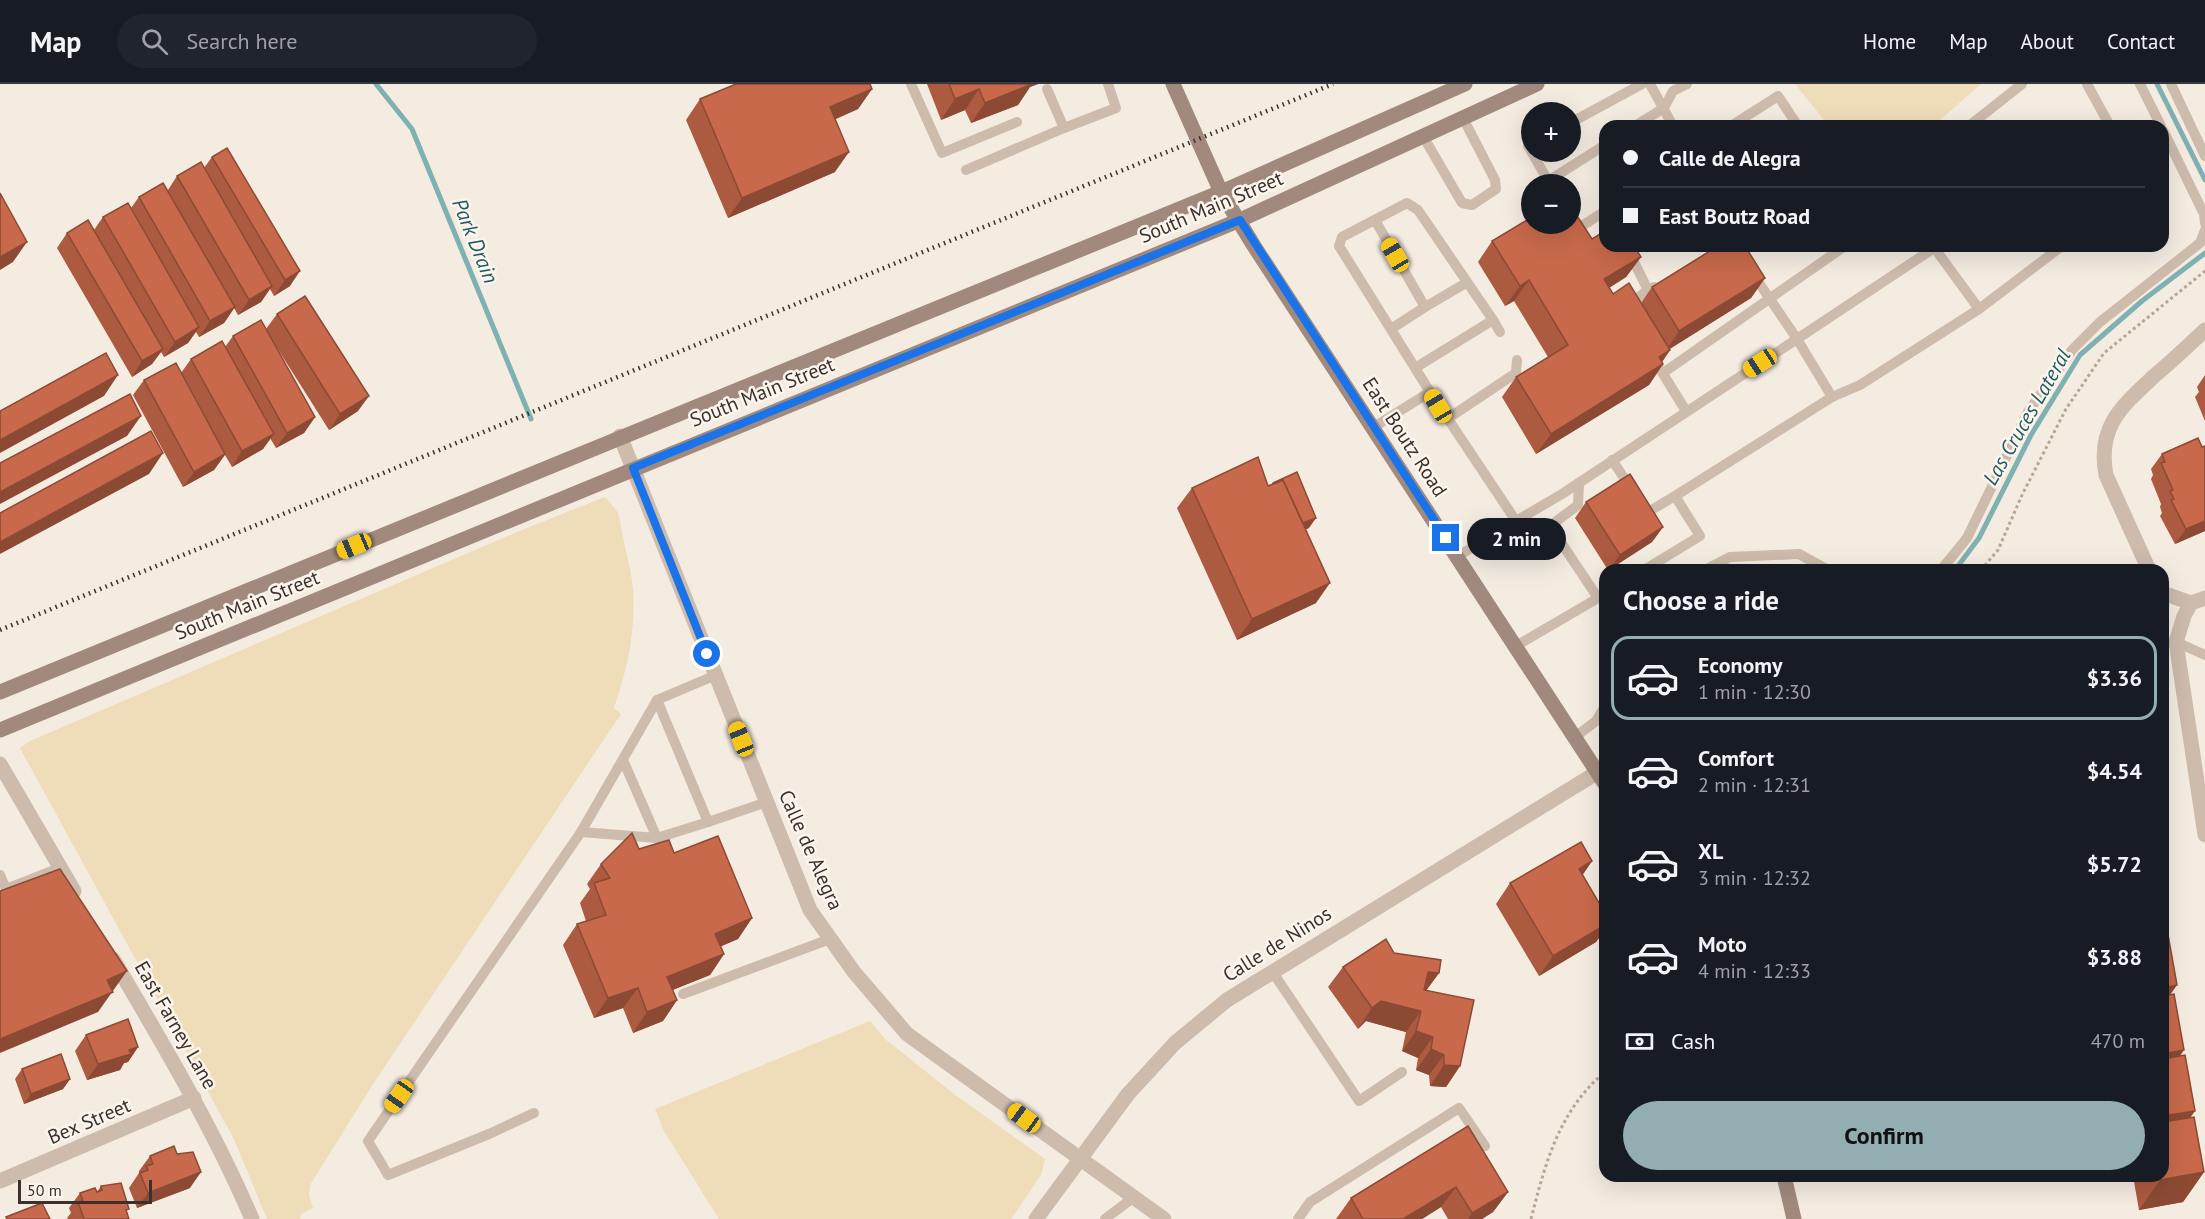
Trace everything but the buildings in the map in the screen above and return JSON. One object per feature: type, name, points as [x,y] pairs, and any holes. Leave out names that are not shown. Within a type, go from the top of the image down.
[{"type":"main road","name":"East Boutz Road","points":[[1173,84],[1221,192],[1599,775]]},
{"type":"main road","name":"South Main Street","points":[[0,692],[620,436],[1221,192],[1465,84]]},
{"type":"main road","name":"South Main Street","points":[[0,730],[1240,220],[1537,84]]},
{"type":"main road","points":[[1785,1182],[1794,1219]]},
{"type":"street","points":[[2146,564],[2106,475],[2103,459],[2104,443],[2121,407],[2205,330]]},
{"type":"street","name":"Calle de Alegra","points":[[620,436],[810,910],[830,939],[854,972],[907,1034],[1164,1219]]},
{"type":"street","points":[[2169,594],[2198,600],[2184,616],[2176,642],[2205,835]]},
{"type":"street","points":[[0,764],[84,908]]},
{"type":"street","name":"Calle de Ninos","points":[[1036,1219],[1082,1160],[1128,1094],[1175,1043],[1227,1000],[1272,971],[1599,779]]},
{"type":"street","name":"East Farney Lane","points":[[107,948],[194,1098],[224,1156],[252,1219]]},
{"type":"street","name":"Bex Street","points":[[0,1181],[194,1098]]},
{"type":"lane","points":[[912,84],[942,153],[1017,122]]},
{"type":"lane","points":[[966,170],[1116,108],[1108,84]]},
{"type":"lane","points":[[1581,117],[1642,84]]},
{"type":"lane","points":[[1650,84],[1669,120]]},
{"type":"lane","points":[[1645,120],[1664,108],[1673,91],[1687,84]]},
{"type":"lane","points":[[1977,120],[2022,84]]},
{"type":"lane","points":[[2087,84],[2107,120]]},
{"type":"lane","points":[[2140,84],[2158,120]]},
{"type":"lane","points":[[2171,84],[2205,156]]},
{"type":"lane","points":[[1047,90],[1064,128]]},
{"type":"lane","points":[[1740,120],[1778,96],[1794,120]]},
{"type":"lane","points":[[1423,136],[1462,202],[1472,205],[1496,189],[1495,180],[1463,118]]},
{"type":"lane","points":[[2169,142],[2204,214],[2205,223]]},
{"type":"lane","points":[[1562,174],[1599,149]]},
{"type":"lane","points":[[1500,332],[1418,210],[1407,203],[1342,237],[1339,246],[1446,419],[1516,521]]},
{"type":"lane","points":[[1581,227],[1599,215]]},
{"type":"lane","points":[[1375,220],[1425,307]]},
{"type":"lane","points":[[1946,564],[1967,538],[2028,412],[2072,351],[2100,322],[2200,243],[2205,230]]},
{"type":"lane","points":[[1629,252],[1648,291]]},
{"type":"lane","points":[[1663,373],[1837,252]]},
{"type":"lane","points":[[1458,556],[1579,483],[1927,252]]},
{"type":"lane","points":[[1938,252],[1979,309]]},
{"type":"lane","points":[[1612,460],[1648,512],[1832,397],[1860,385],[1979,309],[2053,252]]},
{"type":"lane","points":[[1747,264],[1832,397]]},
{"type":"lane","points":[[1629,318],[1623,308],[1668,279]]},
{"type":"lane","points":[[1391,329],[1466,283]]},
{"type":"lane","points":[[1415,368],[1493,320]]},
{"type":"lane","points":[[1652,354],[1686,411]]},
{"type":"lane","points":[[1446,419],[1516,373],[1517,360]]},
{"type":"lane","points":[[1374,426],[1430,392]]},
{"type":"lane","points":[[1579,483],[1578,506],[1550,526],[1599,593]]},
{"type":"lane","points":[[1654,564],[1700,536],[1675,496]]},
{"type":"lane","points":[[1717,564],[1730,557],[1799,554],[1817,564]]},
{"type":"lane","points":[[1516,646],[1599,597]]},
{"type":"lane","points":[[2176,642],[2205,655]]},
{"type":"lane","points":[[534,1113],[388,1175],[368,1141],[581,832],[657,700],[716,675]]},
{"type":"lane","points":[[657,700],[708,822]]},
{"type":"lane","points":[[1575,738],[1599,716]]},
{"type":"lane","points":[[623,760],[657,838]]},
{"type":"lane","points":[[581,832],[657,838],[767,802]]},
{"type":"lane","points":[[0,875],[3,891],[60,868]]},
{"type":"lane","points":[[683,994],[830,939]]},
{"type":"lane","points":[[1272,971],[1359,1101],[1402,1072]]},
{"type":"lane","points":[[1299,1219],[1310,1202],[1459,1108],[1485,1146]]},
{"type":"lane","points":[[1105,1219],[1134,1197]]},
{"type":"path","points":[[1986,564],[1998,550],[2022,495],[2066,409],[2104,353],[2205,271]]},
{"type":"path","points":[[1531,1219],[1545,1161],[1564,1118],[1599,1076]]},
{"type":"sand","points":[[1795,84],[1981,84],[1940,120],[1824,120]]},
{"type":"sand","points":[[605,497],[617,511],[620,520],[633,589],[630,650],[614,708],[621,714],[375,1081],[310,1185],[309,1196],[313,1208],[301,1214],[300,1219],[267,1219],[234,1139],[20,748],[30,741],[517,532]]},
{"type":"sand","points":[[870,1021],[885,1039],[954,1094],[1045,1159],[1041,1175],[1011,1219],[719,1219],[664,1131],[655,1109]]},
{"type":"waterway","name":"Park Drain","points":[[376,84],[412,129],[531,419]]},
{"type":"waterway","points":[[2157,84],[2205,180]]},
{"type":"waterway","name":"Las Cruces Lateral","points":[[1960,564],[1979,538],[2031,435],[2080,355],[2142,301],[2205,253]]},
{"type":"railway","points":[[0,630],[1333,84]]},
{"type":"route","points":[[707,654],[633,468],[1240,220],[1254,246],[1446,538]]}]
